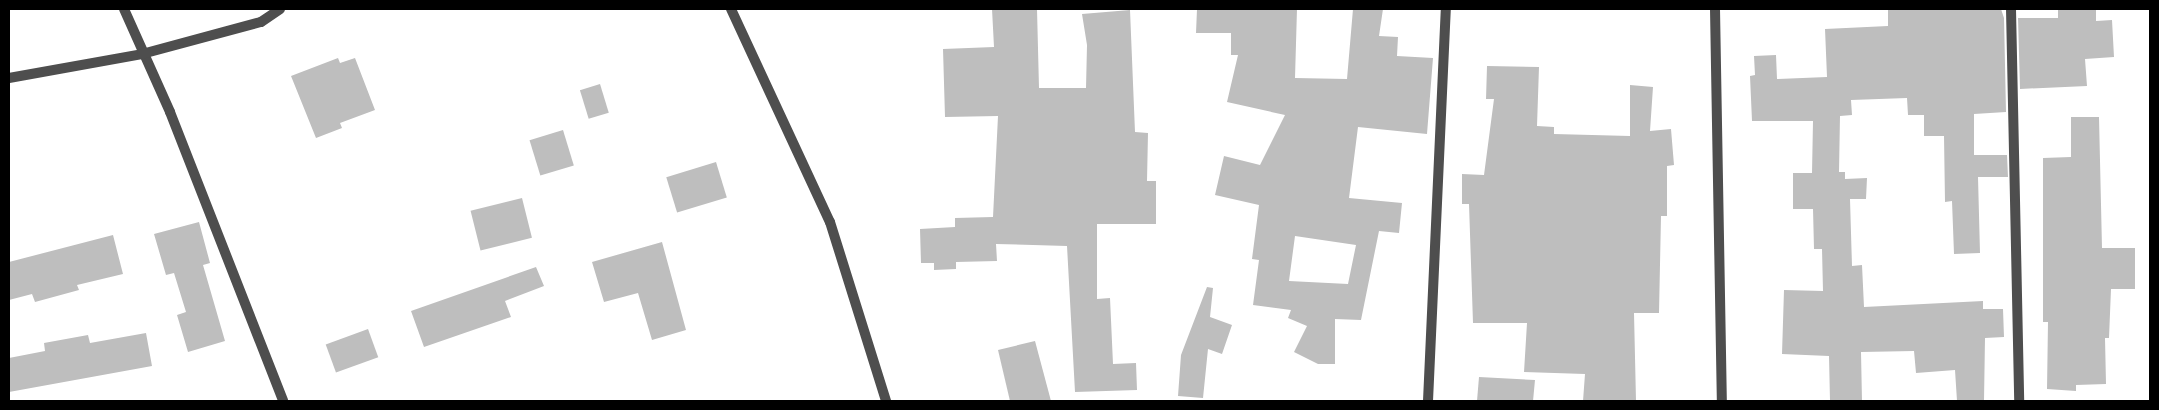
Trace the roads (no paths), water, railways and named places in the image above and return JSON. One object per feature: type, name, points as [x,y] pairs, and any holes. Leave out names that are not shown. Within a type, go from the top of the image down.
[{"type":"street","points":[[124,9],[142,54],[170,112],[283,401]]},
{"type":"street","points":[[9,78],[142,54],[261,22],[280,9]]},
{"type":"street","points":[[731,9],[830,222],[886,401]]},
{"type":"street","points":[[1428,401],[1446,9]]},
{"type":"street","points":[[1715,9],[1722,401]]},
{"type":"street","points":[[2011,9],[2019,401]]}]
